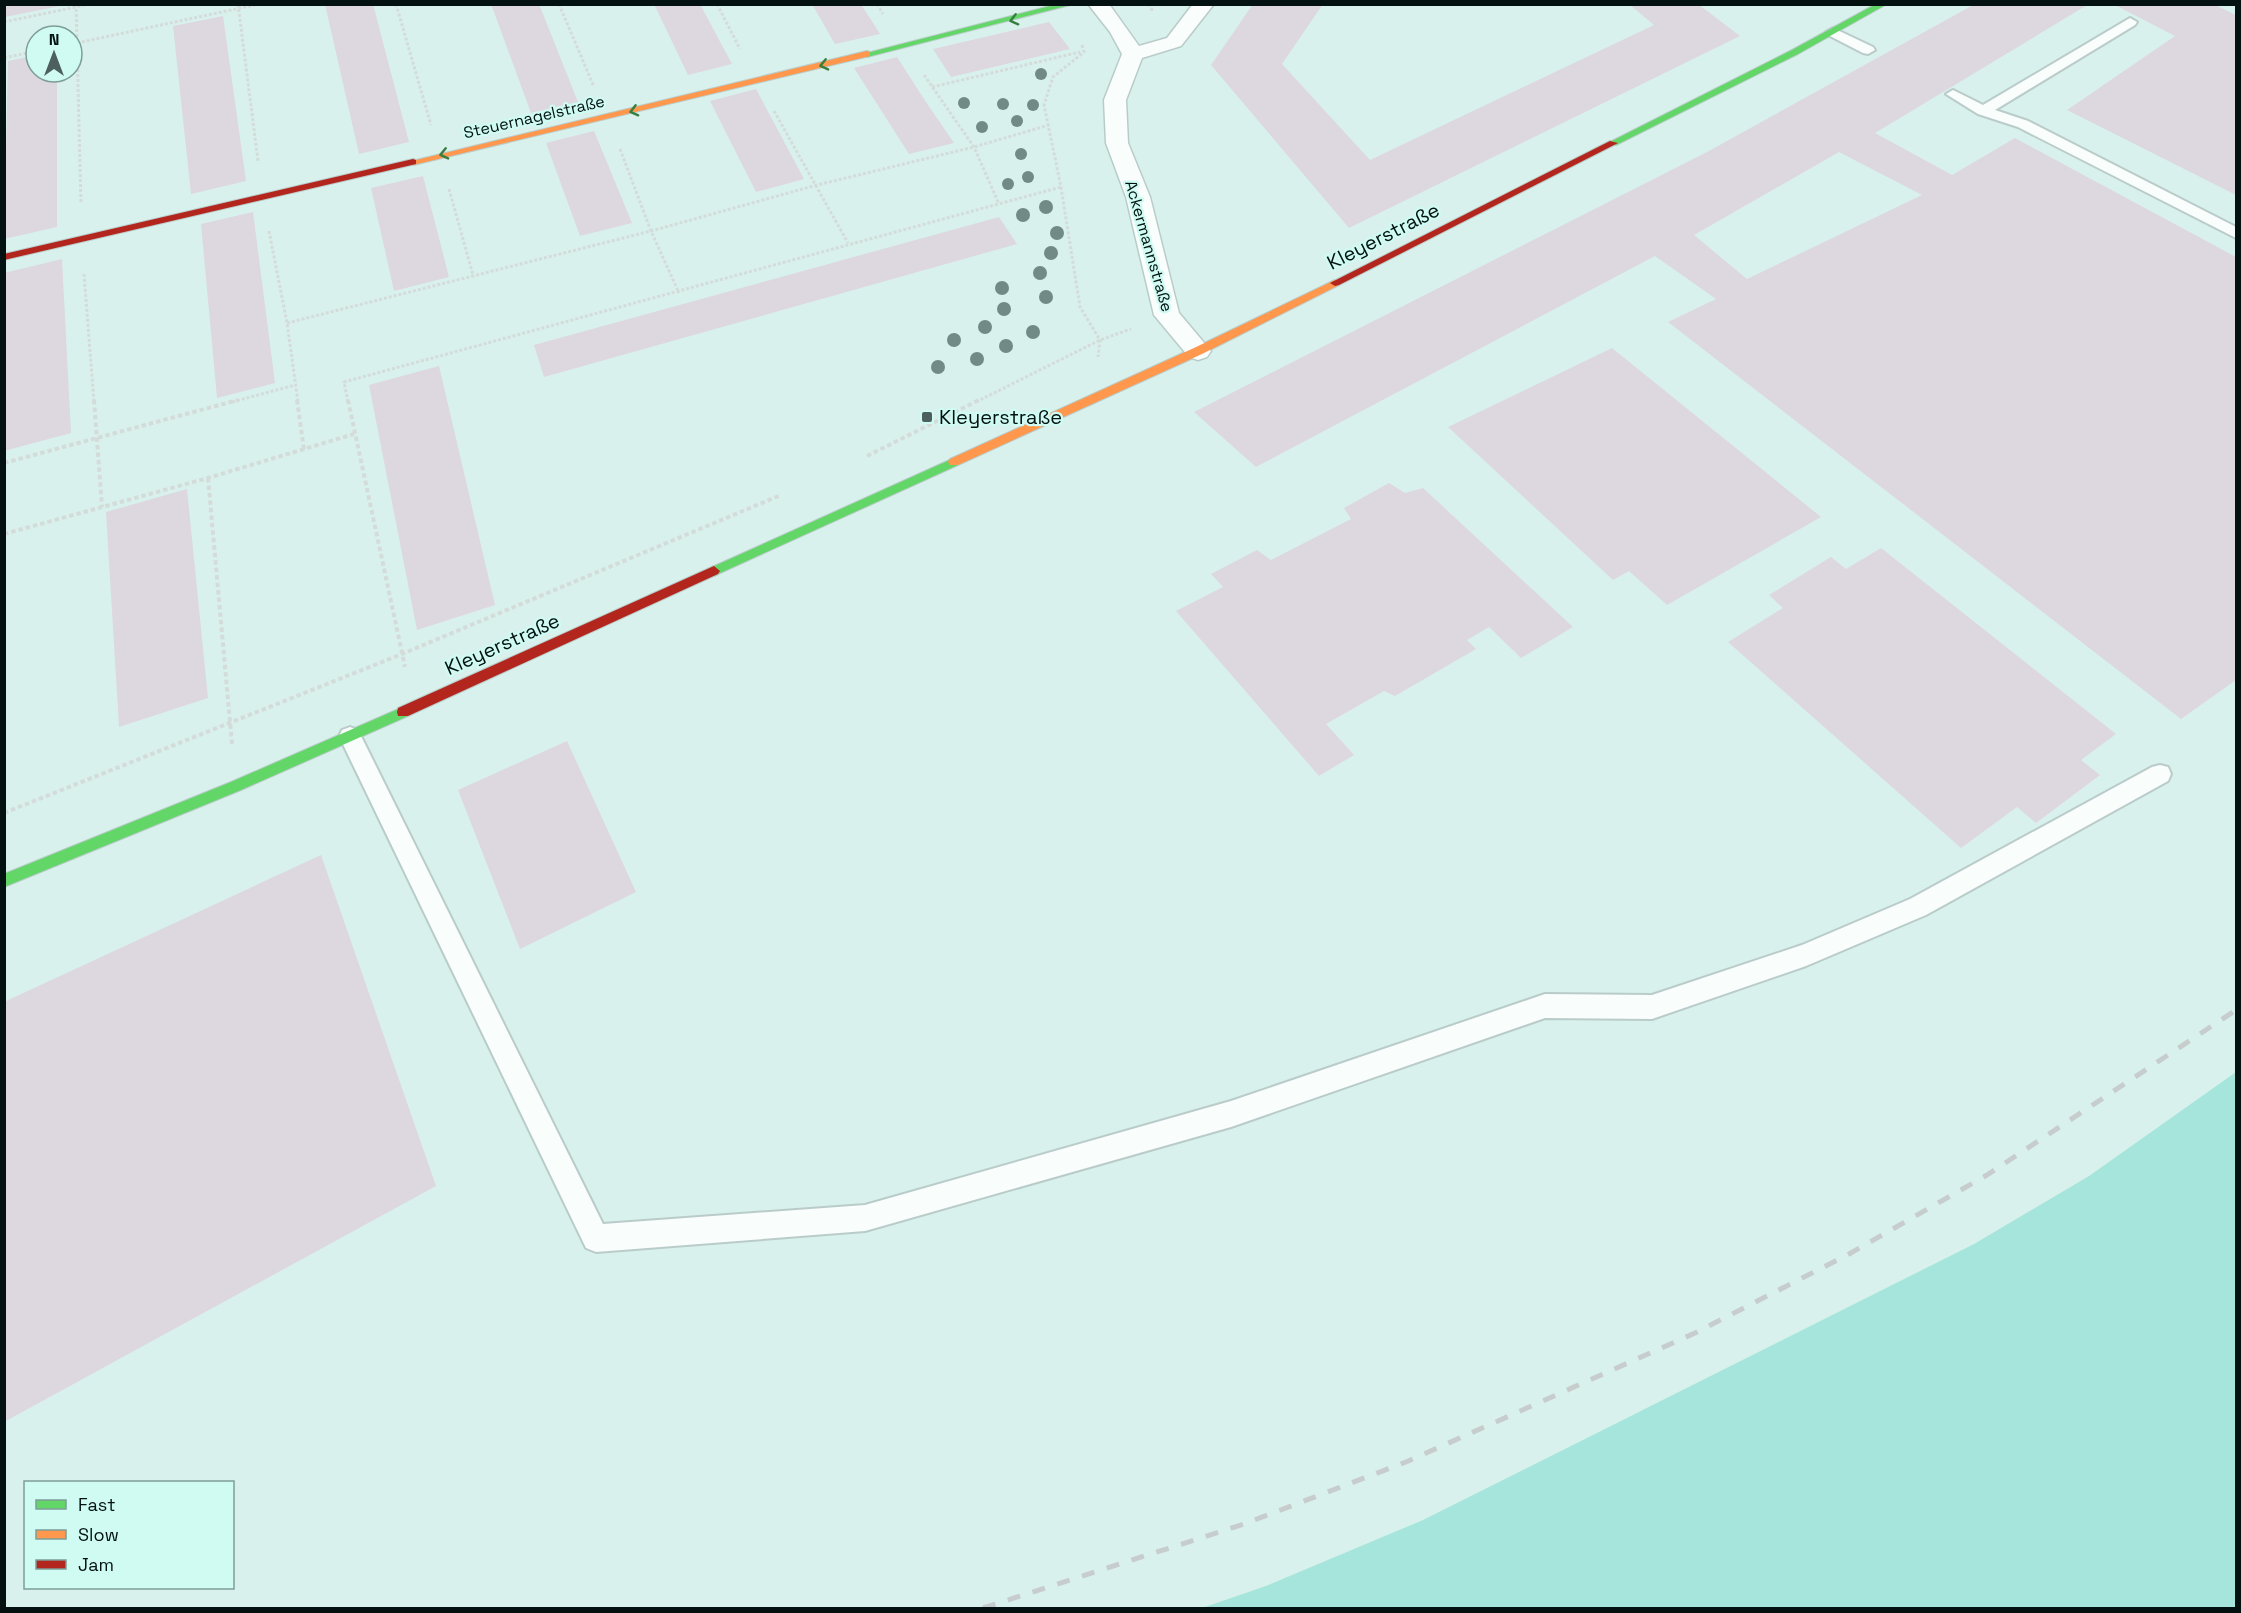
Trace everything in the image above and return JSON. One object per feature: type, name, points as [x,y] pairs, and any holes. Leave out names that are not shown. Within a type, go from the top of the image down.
[{"type":"street","name":"Steuernagelstraße","points":[[4,257],[756,81],[1070,4]]},
{"type":"street","points":[[1098,4],[1119,30],[1133,54],[1174,42],[1204,4]]},
{"type":"street","name":"Kleyerstraße","points":[[4,880],[236,786],[350,736],[1198,351],[1833,32],[1884,4]]},
{"type":"street","name":"Ackermannstraße","points":[[1133,54],[1115,100],[1117,143],[1138,196],[1167,315],[1198,351]]},
{"type":"lane","points":[[1983,111],[2130,22]]},
{"type":"lane","points":[[1833,32],[1868,50]]},
{"type":"lane","points":[[1953,94],[1983,111],[2024,124],[2236,233]]},
{"type":"lane","points":[[350,736],[596,1238],[865,1218],[1231,1114],[1545,1006],[1652,1007],[1806,955],[1918,907],[2160,774]]},
{"type":"path","points":[[4,22],[90,4]]},
{"type":"path","points":[[84,41],[259,4]]},
{"type":"path","points":[[717,4],[756,81],[848,243]]},
{"type":"path","points":[[1052,10],[1078,31],[1084,52]]},
{"type":"path","points":[[932,87],[1084,52]]},
{"type":"path","points":[[1084,52],[1053,77],[1044,105],[1061,187],[1080,307],[1100,340],[1091,399]]},
{"type":"path","points":[[4,58],[24,54]]},
{"type":"path","points":[[287,323],[651,231],[817,185],[974,147],[1049,125]]},
{"type":"path","points":[[974,147],[999,204]]},
{"type":"path","points":[[414,705],[344,382],[679,292],[848,243],[1061,187]]},
{"type":"path","points":[[867,456],[1100,340],[1167,315]]},
{"type":"path","points":[[4,463],[295,385]]},
{"type":"path","points":[[4,534],[208,478],[354,434]]},
{"type":"path","points":[[208,478],[236,786]]},
{"type":"path","points":[[4,813],[402,654],[792,490]]},
{"type":"green space","points":[[2236,1072],[2236,1608],[1202,1608],[1266,1586],[1423,1520],[1974,1244],[2089,1176]]},
{"type":"building","points":[[5,4],[60,4],[60,6],[5,17]]},
{"type":"building","points":[[325,4],[373,4],[409,142],[359,154]]},
{"type":"building","points":[[491,4],[539,4],[578,102],[531,113]]},
{"type":"building","points":[[654,4],[700,4],[732,64],[688,75]]},
{"type":"building","points":[[812,4],[861,4],[880,34],[835,44]]},
{"type":"building","points":[[1253,4],[1323,4],[1282,64],[1370,160],[1654,25],[1629,4],[1698,4],[1740,36],[1349,228],[1211,65]]},
{"type":"building","points":[[1975,4],[2089,4],[1875,133],[1952,175],[2015,138],[2236,257],[2236,680],[2181,719],[1668,322],[1716,299],[1655,256],[1256,467],[1194,412],[1707,152]],"holes":[[[1839,152],[1922,195],[1747,279],[1694,235]]]},
{"type":"building","points":[[2113,4],[2213,4],[2236,15],[2236,195],[2067,110],[2175,36]]},
{"type":"building","points":[[223,16],[246,181],[191,194],[173,26]]},
{"type":"building","points":[[1049,22],[1070,49],[951,77],[933,49]]},
{"type":"building","points":[[897,57],[954,143],[909,154],[854,68]]},
{"type":"building","points":[[24,58],[24,84],[57,84],[57,227],[4,239],[8,61]]},
{"type":"building","points":[[756,89],[804,179],[756,192],[710,101]]},
{"type":"building","points":[[594,131],[632,223],[580,236],[546,143]]},
{"type":"building","points":[[423,176],[449,277],[394,291],[371,188]]},
{"type":"building","points":[[253,212],[275,383],[217,398],[201,224]]},
{"type":"building","points":[[999,217],[1017,244],[544,377],[534,345]]},
{"type":"building","points":[[62,259],[71,433],[4,451],[4,273]]},
{"type":"building","points":[[1612,348],[1821,517],[1667,605],[1629,571],[1613,580],[1448,427]]},
{"type":"building","points":[[439,366],[495,605],[417,630],[369,385]]},
{"type":"building","points":[[1389,483],[1405,493],[1423,488],[1573,627],[1521,658],[1489,627],[1467,640],[1476,649],[1395,696],[1384,691],[1326,724],[1354,755],[1319,776],[1176,611],[1223,587],[1211,574],[1257,550],[1271,560],[1351,519],[1344,508]]},
{"type":"building","points":[[187,489],[208,698],[119,727],[106,512]]},
{"type":"building","points":[[1881,548],[2116,734],[2081,760],[2100,775],[2036,823],[2017,807],[1961,848],[1728,642],[1783,608],[1769,595],[1831,557],[1846,569]]},
{"type":"building","points":[[567,741],[636,892],[520,949],[458,790]]},
{"type":"building","points":[[321,855],[436,1186],[4,1422],[4,1002]]},
{"type":"railway","points":[[983,1608],[1244,1524],[1406,1462],[1695,1333],[1849,1254],[1987,1175],[2236,1010]]},
{"type":"traffic: fast","points":[[867,54],[1070,4]]},
{"type":"traffic: fast","points":[[1613,143],[1795,52],[1883,4]]},
{"type":"traffic: fast","points":[[714,571],[954,462]]},
{"type":"traffic: fast","points":[[4,881],[236,786],[403,712]]},
{"type":"traffic: slow","points":[[413,162],[867,54]]},
{"type":"traffic: slow","points":[[954,462],[1198,351],[1335,283]]},
{"type":"traffic: jam","points":[[1335,283],[1613,143]]},
{"type":"traffic: jam","points":[[4,257],[413,162]]},
{"type":"traffic: jam","points":[[403,712],[714,571]]},
{"type":"place","name":"Kleyerstraße","points":[[927,417]]}]
